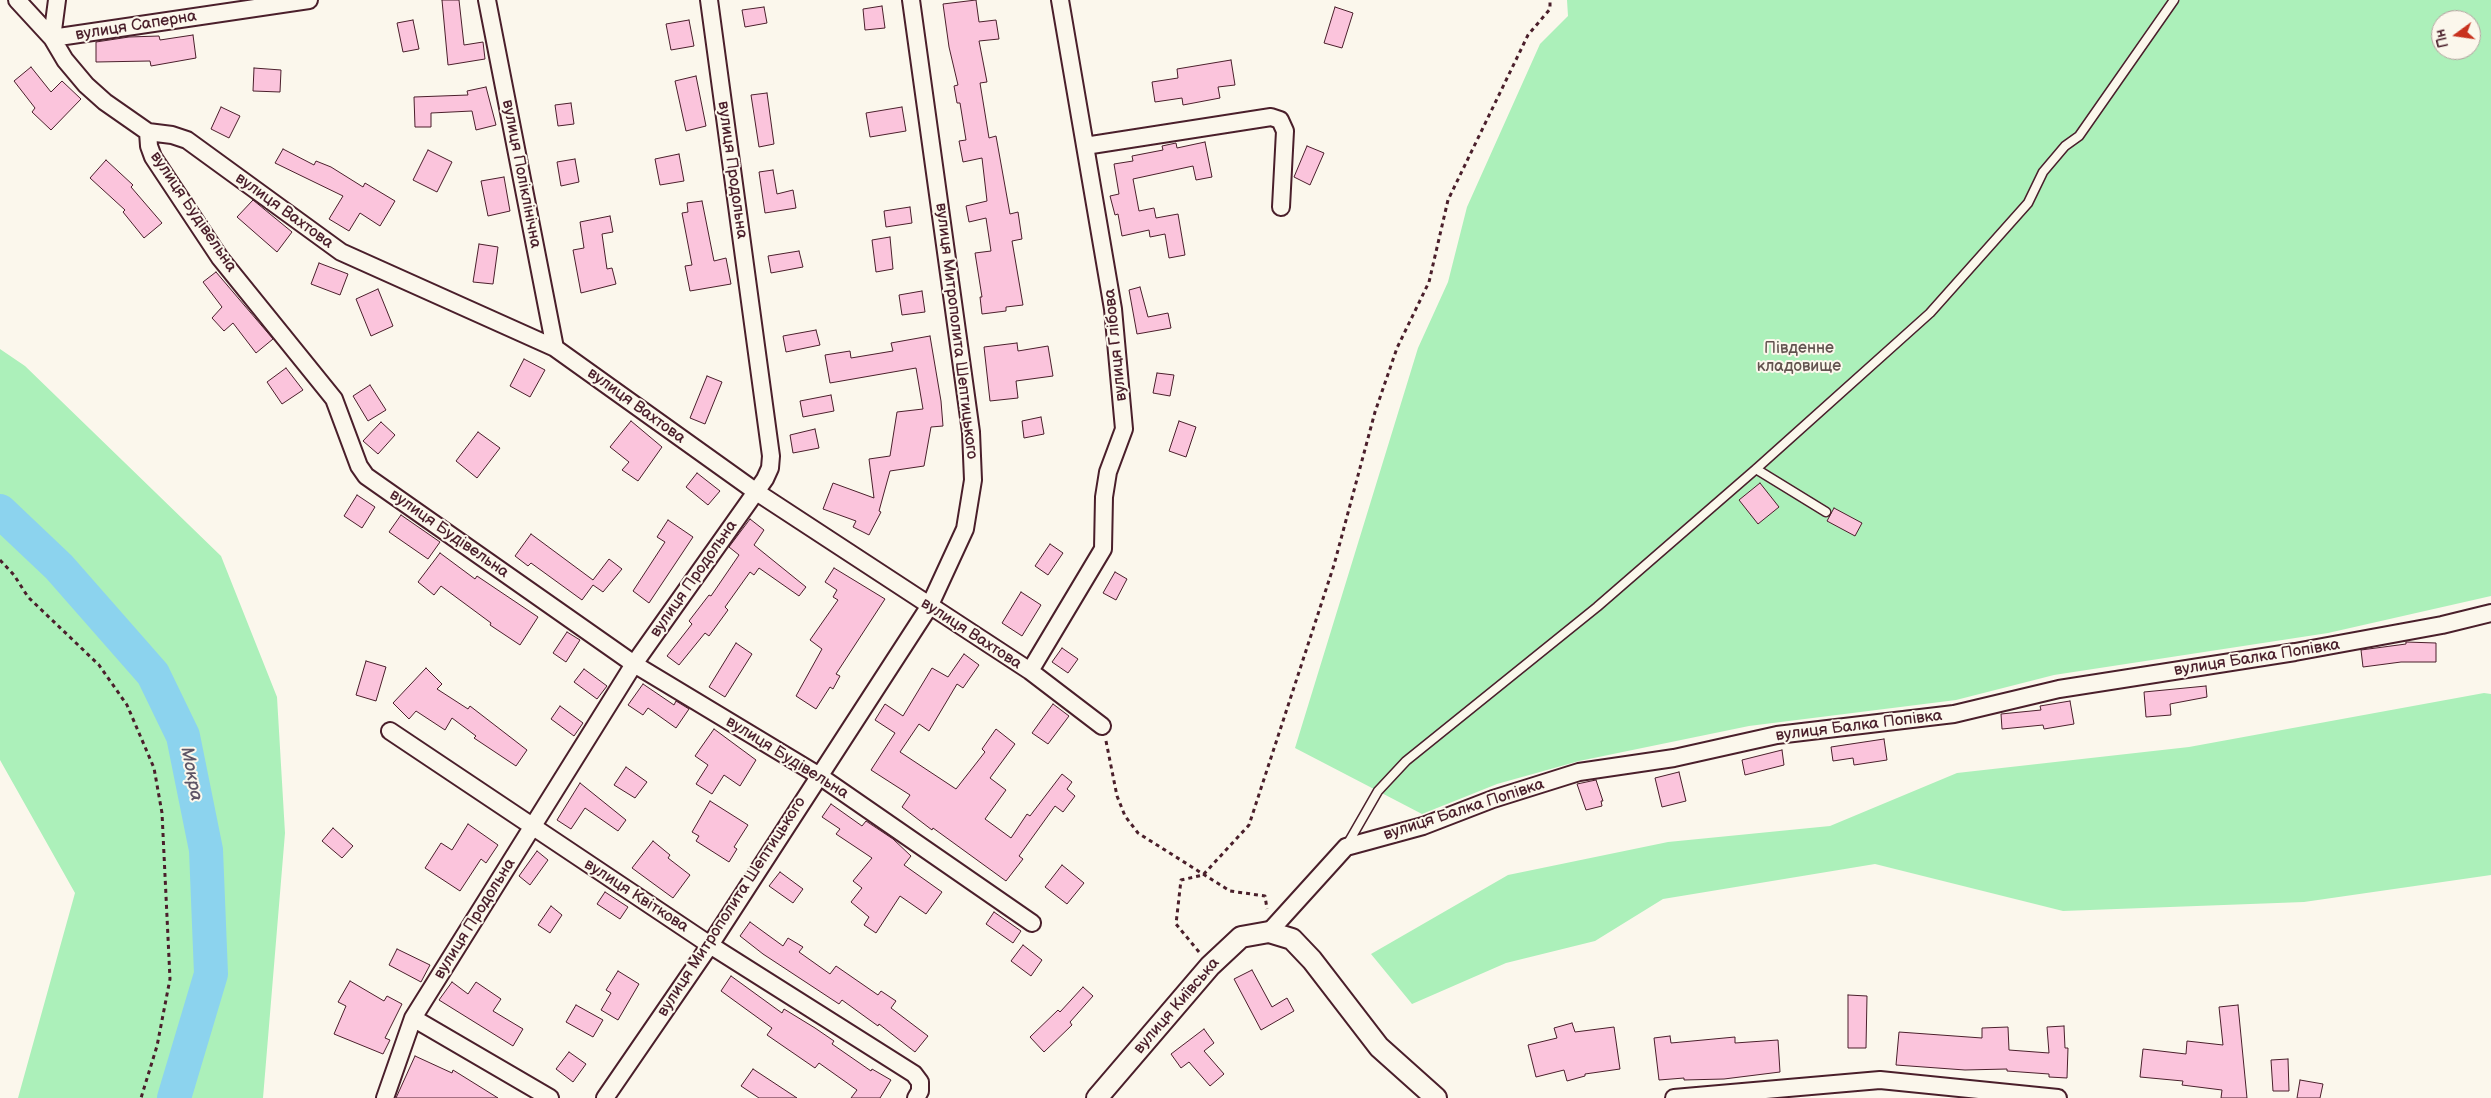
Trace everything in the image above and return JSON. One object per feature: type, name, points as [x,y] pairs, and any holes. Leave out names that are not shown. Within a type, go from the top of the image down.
[{"type":"street","name":"вулиця Будівельна","points":[[17,0],[52,38],[65,60],[86,85],[105,102],[148,132],[149,146],[153,157],[220,258],[334,399],[359,466],[366,476],[634,664],[818,775],[1032,923]]},
{"type":"street","points":[[52,38],[57,0]]},
{"type":"street","name":"вулиця Саперна","points":[[52,38],[309,0]]},
{"type":"street","name":"вулиця Поліклінічна","points":[[487,0],[555,348]]},
{"type":"street","name":"вулиця Продольна","points":[[385,1098],[413,1018],[634,664],[770,468],[771,456],[709,0]]},
{"type":"street","name":"вулиця Митрополита Шептицького","points":[[605,1098],[710,945],[818,775],[929,607],[965,528],[973,480],[971,432],[911,0]]},
{"type":"street","name":"вулиця Глібова","points":[[1030,671],[1103,548],[1104,496],[1108,472],[1124,429],[1113,309],[1060,0]]},
{"type":"street","points":[[1085,146],[1271,117],[1280,120],[1284,131],[1281,207]]},
{"type":"street","name":"вулиця Вахтова","points":[[148,132],[172,134],[187,140],[341,252],[555,348],[755,492],[1030,671],[1102,726]]},
{"type":"street","name":"вулиця Балка Попівка","points":[[1346,847],[1422,826],[1493,799],[1579,772],[1674,758],[1777,735],[1954,714],[2060,689],[2295,652],[2442,625],[2491,613]]},
{"type":"street","name":"вулиця Квіткова","points":[[390,731],[710,945],[914,1074],[920,1082],[920,1091],[916,1098]]},
{"type":"street","points":[[1346,847],[1269,932],[1292,939],[1312,960],[1379,1047],[1436,1098]]},
{"type":"street","name":"вулиця Київська","points":[[1097,1098],[1210,966],[1241,937],[1269,932]]},
{"type":"street","points":[[413,1018],[550,1098]]},
{"type":"street","points":[[1674,1098],[1880,1080],[2058,1098]]},
{"type":"lane","points":[[1346,847],[1378,792],[1406,761],[1597,607],[1756,469],[1930,313],[2028,203],[2043,172],[2064,146],[2079,136],[2174,0]]},
{"type":"lane","points":[[1756,469],[1826,512]]},
{"type":"path","points":[[1210,966],[1176,924],[1181,880],[1203,875],[1249,825],[1334,565],[1378,403],[1397,348],[1429,282],[1448,200],[1528,35],[1550,9],[1550,0]]},
{"type":"path","points":[[0,560],[14,575],[28,597],[99,665],[127,705],[154,768],[162,813],[170,979],[157,1046],[141,1098]]},
{"type":"path","points":[[1102,726],[1117,796],[1125,816],[1138,833],[1230,891],[1265,896],[1269,932]]},
{"type":"green space","name":"Південне кладовище","points":[[1567,0],[2491,0],[2491,596],[2328,633],[2054,675],[1956,700],[1749,726],[1579,761],[1497,784],[1422,814],[1295,748],[1418,348],[1448,282],[1467,207],[1540,44],[1568,16]]},
{"type":"green space","points":[[0,349],[25,366],[221,556],[277,697],[285,833],[263,1098],[18,1098],[75,893],[0,760]]},
{"type":"green space","points":[[2484,693],[2491,694],[2491,875],[2304,902],[2063,911],[1875,864],[1663,899],[1595,941],[1506,963],[1412,1004],[1371,954],[1508,875],[1668,842],[1830,826],[1957,773],[2189,747]]},
{"type":"building","points":[[442,0],[459,0],[464,45],[483,42],[485,59],[448,65]]},
{"type":"building","points":[[976,0],[979,22],[996,20],[999,39],[979,41],[987,82],[980,83],[989,138],[996,136],[1010,214],[1018,212],[1022,239],[1012,241],[1023,305],[1006,307],[1006,311],[982,314],[980,297],[982,297],[975,253],[991,251],[986,218],[969,222],[966,206],[987,201],[982,158],[963,162],[959,141],[966,140],[960,103],[957,103],[954,86],[958,85],[949,47],[943,4]]},
{"type":"building","points":[[882,6],[885,28],[865,30],[863,9]]},
{"type":"building","points":[[764,7],[767,23],[745,27],[742,10]]},
{"type":"building","points":[[1335,7],[1353,13],[1342,48],[1324,43]]},
{"type":"building","points":[[413,20],[419,49],[403,52],[397,23]]},
{"type":"building","points":[[689,20],[694,46],[671,50],[666,24]]},
{"type":"building","points":[[193,35],[196,58],[151,66],[150,61],[96,62],[96,42],[129,37],[159,36],[160,40]]},
{"type":"building","points":[[1231,60],[1235,85],[1218,87],[1220,98],[1183,105],[1182,98],[1155,102],[1152,82],[1178,78],[1177,69]]},
{"type":"building","points":[[31,67],[51,92],[62,81],[81,99],[51,130],[32,112],[35,108],[14,81]]},
{"type":"building","points":[[254,68],[281,70],[280,92],[253,91]]},
{"type":"building","points":[[696,76],[706,126],[686,131],[675,81]]},
{"type":"building","points":[[486,87],[496,125],[476,130],[472,111],[431,113],[431,127],[415,127],[414,97],[468,95],[467,91]]},
{"type":"building","points":[[767,93],[774,144],[759,147],[751,95]]},
{"type":"building","points":[[571,103],[574,124],[558,126],[555,105]]},
{"type":"building","points":[[221,107],[240,116],[229,138],[211,129]]},
{"type":"building","points":[[902,107],[906,131],[870,137],[866,113]]},
{"type":"building","points":[[1205,142],[1212,177],[1196,180],[1193,166],[1133,179],[1139,211],[1154,208],[1156,218],[1178,214],[1185,255],[1169,258],[1165,234],[1150,237],[1149,230],[1122,236],[1118,214],[1115,215],[1110,196],[1119,194],[1114,164],[1133,161],[1132,156],[1163,150],[1162,146],[1176,143],[1177,148]]},
{"type":"building","points":[[1307,146],[1324,153],[1310,185],[1294,177]]},
{"type":"building","points":[[283,149],[314,165],[316,161],[331,167],[363,187],[365,183],[395,201],[380,226],[360,213],[349,231],[329,219],[343,196],[275,163]]},
{"type":"building","points":[[428,150],[452,162],[437,192],[413,180]]},
{"type":"building","points":[[679,154],[684,181],[660,185],[655,159]]},
{"type":"building","points":[[575,159],[579,182],[561,186],[557,162]]},
{"type":"building","points":[[106,160],[133,185],[131,187],[162,223],[144,238],[123,212],[125,210],[90,178]]},
{"type":"building","points":[[773,170],[777,194],[793,190],[796,208],[765,213],[759,172]]},
{"type":"building","points":[[504,177],[510,211],[488,216],[481,181]]},
{"type":"building","points":[[253,200],[292,232],[277,252],[237,217]]},
{"type":"building","points":[[702,201],[714,261],[726,258],[731,284],[690,291],[685,266],[692,265],[682,213],[688,212],[687,203]]},
{"type":"building","points":[[910,207],[912,223],[886,227],[884,211]]},
{"type":"building","points":[[610,216],[613,232],[602,234],[607,269],[612,268],[616,284],[581,293],[573,250],[584,248],[580,222]]},
{"type":"building","points":[[890,237],[893,269],[876,272],[872,240]]},
{"type":"building","points":[[479,244],[498,247],[493,284],[473,282]]},
{"type":"building","points":[[799,251],[803,267],[771,273],[768,256]]},
{"type":"building","points":[[319,263],[348,274],[340,295],[311,284]]},
{"type":"building","points":[[216,272],[273,339],[256,353],[233,323],[224,331],[212,318],[222,307],[203,282]]},
{"type":"building","points":[[1140,287],[1148,317],[1168,313],[1171,328],[1137,334],[1129,290]]},
{"type":"building","points":[[378,289],[393,326],[371,336],[356,299]]},
{"type":"building","points":[[922,291],[925,312],[902,315],[899,295]]},
{"type":"building","points":[[816,330],[820,345],[786,352],[783,336]]},
{"type":"building","points":[[930,336],[941,401],[943,426],[931,427],[924,466],[890,471],[879,511],[881,512],[869,535],[853,527],[856,521],[823,509],[833,483],[874,498],[869,459],[890,456],[897,412],[923,409],[916,368],[830,383],[825,355],[850,351],[851,358],[893,351],[891,343]]},
{"type":"building","points":[[1017,343],[1018,351],[1048,346],[1053,376],[1016,381],[1018,398],[990,401],[984,347]]},
{"type":"building","points":[[524,359],[545,370],[530,397],[510,386]]},
{"type":"building","points":[[286,368],[303,390],[282,404],[267,382]]},
{"type":"building","points":[[1157,373],[1174,375],[1170,396],[1153,393]]},
{"type":"building","points":[[707,376],[722,382],[705,424],[690,418]]},
{"type":"building","points":[[370,385],[386,410],[368,421],[353,396]]},
{"type":"building","points":[[831,395],[834,411],[803,417],[800,401]]},
{"type":"building","points":[[1041,417],[1044,434],[1024,438],[1022,421]]},
{"type":"building","points":[[631,421],[662,447],[638,481],[622,470],[629,462],[610,447]]},
{"type":"building","points":[[1179,421],[1196,427],[1186,457],[1169,451]]},
{"type":"building","points":[[381,422],[395,435],[378,454],[363,441]]},
{"type":"building","points":[[815,429],[819,448],[793,453],[790,435]]},
{"type":"building","points":[[478,432],[500,448],[477,478],[456,461]]},
{"type":"building","points":[[697,473],[720,491],[708,505],[686,487]]},
{"type":"building","points":[[1760,483],[1779,507],[1758,524],[1739,500]]},
{"type":"building","points":[[357,495],[375,507],[362,528],[344,516]]},
{"type":"building","points":[[1834,508],[1862,523],[1855,536],[1827,521]]},
{"type":"building","points":[[401,515],[440,542],[428,559],[389,532]]},
{"type":"building","points":[[750,519],[764,530],[754,545],[806,587],[799,596],[759,568],[754,575],[750,572],[725,607],[728,610],[709,636],[705,633],[679,665],[667,656],[692,624],[689,621],[709,595],[711,596],[739,555],[729,547]]},
{"type":"building","points":[[668,520],[693,537],[649,603],[633,591],[665,542],[657,537]]},
{"type":"building","points":[[531,534],[593,580],[609,559],[622,569],[603,592],[593,585],[582,600],[531,563],[528,566],[515,556]]},
{"type":"building","points":[[1050,544],[1063,553],[1048,575],[1035,566]]},
{"type":"building","points":[[440,553],[475,579],[477,576],[538,617],[520,645],[490,625],[491,623],[441,586],[434,595],[418,582]]},
{"type":"building","points":[[834,568],[885,599],[836,674],[840,676],[833,689],[830,687],[816,709],[796,696],[822,649],[810,640],[838,600],[833,597],[837,590],[825,582]]},
{"type":"building","points":[[1115,572],[1127,579],[1116,600],[1103,593]]},
{"type":"building","points":[[1021,592],[1041,605],[1022,636],[1002,623]]},
{"type":"building","points":[[567,632],[580,640],[566,662],[553,653]]},
{"type":"building","points":[[2406,642],[2436,643],[2436,662],[2401,662],[2363,667],[2361,650],[2406,644]]},
{"type":"building","points":[[736,643],[752,654],[725,697],[709,687]]},
{"type":"building","points":[[1062,648],[1078,659],[1068,673],[1052,662]]},
{"type":"building","points":[[964,654],[979,665],[963,688],[957,684],[929,731],[919,724],[900,752],[956,789],[985,752],[982,749],[996,729],[1015,744],[990,778],[1006,790],[985,819],[1011,838],[1027,814],[1030,816],[1062,774],[1072,782],[1067,789],[1075,796],[1063,812],[1055,806],[1019,856],[1023,859],[1006,881],[902,807],[910,795],[871,770],[895,733],[875,720],[885,704],[903,716],[932,668],[948,677]]},
{"type":"building","points":[[366,661],[386,667],[376,701],[356,695]]},
{"type":"building","points":[[426,668],[442,684],[437,689],[468,709],[470,706],[527,750],[516,766],[474,738],[476,736],[452,718],[445,730],[416,711],[409,719],[393,703]]},
{"type":"building","points":[[584,669],[607,686],[597,699],[574,682]]},
{"type":"building","points":[[643,684],[674,705],[676,701],[689,709],[676,728],[648,708],[643,715],[628,705]]},
{"type":"building","points":[[2206,686],[2207,697],[2170,704],[2171,715],[2146,717],[2144,692]]},
{"type":"building","points":[[2070,701],[2074,724],[2044,729],[2043,725],[2002,729],[2001,714],[2041,710],[2040,706]]},
{"type":"building","points":[[1053,704],[1069,716],[1048,744],[1032,733]]},
{"type":"building","points":[[560,706],[583,723],[574,736],[551,719]]},
{"type":"building","points":[[714,729],[756,760],[740,786],[724,775],[712,794],[696,784],[708,765],[695,756]]},
{"type":"building","points":[[1884,739],[1887,760],[1854,765],[1853,758],[1833,761],[1831,747]]},
{"type":"building","points":[[1782,750],[1784,765],[1745,775],[1742,760]]},
{"type":"building","points":[[626,767],[647,782],[635,798],[614,785]]},
{"type":"building","points":[[1679,772],[1686,801],[1662,807],[1655,778]]},
{"type":"building","points":[[1596,780],[1603,801],[1601,801],[1602,806],[1586,810],[1577,784]]},
{"type":"building","points":[[580,783],[626,820],[618,831],[585,808],[571,829],[557,820]]},
{"type":"building","points":[[710,801],[748,825],[734,847],[737,849],[729,862],[696,841],[699,836],[692,832]]},
{"type":"building","points":[[831,804],[862,826],[866,821],[893,839],[911,856],[904,865],[942,892],[926,914],[900,896],[876,933],[864,925],[869,917],[851,902],[862,888],[853,881],[872,858],[836,834],[840,829],[822,817]]},
{"type":"building","points":[[468,824],[498,845],[486,863],[481,859],[460,891],[425,868],[441,843],[452,850]]},
{"type":"building","points":[[333,828],[353,846],[342,858],[322,841]]},
{"type":"building","points":[[653,841],[670,855],[668,858],[690,875],[673,898],[632,868]]},
{"type":"building","points":[[537,851],[548,860],[530,885],[519,876]]},
{"type":"building","points":[[1062,865],[1084,883],[1067,904],[1045,887]]},
{"type":"building","points":[[780,872],[803,889],[793,903],[769,886]]},
{"type":"building","points":[[605,892],[628,907],[620,919],[597,904]]},
{"type":"building","points":[[551,906],[562,915],[550,933],[538,925]]},
{"type":"building","points":[[994,912],[1021,931],[1013,943],[986,924]]},
{"type":"building","points":[[750,922],[783,946],[788,938],[803,947],[799,952],[830,974],[836,966],[878,995],[881,991],[896,1001],[891,1008],[928,1036],[915,1052],[879,1024],[878,1026],[842,1000],[839,1004],[763,954],[740,936]]},
{"type":"building","points":[[1023,945],[1042,960],[1031,976],[1011,961]]},
{"type":"building","points":[[397,949],[430,965],[421,982],[389,965]]},
{"type":"building","points":[[1252,970],[1272,1007],[1287,998],[1294,1011],[1261,1030],[1234,979]]},
{"type":"building","points":[[618,971],[639,984],[618,1020],[601,1010],[611,993],[606,990]]},
{"type":"building","points":[[731,976],[782,1013],[784,1009],[815,1028],[834,1041],[832,1044],[871,1071],[872,1069],[891,1080],[880,1098],[851,1098],[857,1090],[819,1063],[815,1068],[767,1035],[772,1028],[721,991]]},
{"type":"building","points":[[350,981],[384,1001],[387,996],[402,1004],[385,1038],[390,1040],[383,1054],[334,1034],[346,1006],[338,1002]]},
{"type":"building","points":[[452,982],[468,994],[476,982],[501,999],[493,1011],[523,1029],[513,1046],[439,1000]]},
{"type":"building","points":[[1083,987],[1093,996],[1070,1022],[1072,1025],[1044,1052],[1030,1037],[1058,1010],[1060,1012]]},
{"type":"building","points":[[1848,995],[1867,996],[1866,1048],[1848,1048]]},
{"type":"building","points":[[576,1005],[603,1020],[593,1037],[566,1022]]},
{"type":"building","points":[[2238,1005],[2247,1098],[2221,1098],[2222,1090],[2182,1085],[2183,1081],[2140,1077],[2143,1049],[2186,1054],[2187,1041],[2223,1045],[2219,1007]]},
{"type":"building","points":[[1572,1023],[1575,1032],[1614,1027],[1620,1069],[1585,1074],[1585,1076],[1567,1081],[1564,1070],[1536,1077],[1528,1045],[1557,1038],[1554,1028]]},
{"type":"building","points":[[2064,1026],[2065,1048],[2068,1048],[2067,1078],[2049,1077],[2049,1074],[2007,1071],[2007,1069],[1965,1070],[1896,1065],[1899,1032],[1982,1038],[1982,1028],[2008,1027],[2009,1050],[2049,1053],[2047,1027]]},
{"type":"building","points":[[1204,1029],[1214,1043],[1204,1051],[1224,1074],[1210,1086],[1189,1062],[1181,1068],[1171,1054]]},
{"type":"building","points":[[1670,1036],[1671,1043],[1735,1037],[1735,1043],[1778,1040],[1780,1072],[1724,1079],[1684,1080],[1684,1078],[1659,1080],[1654,1038]]},
{"type":"building","points":[[569,1052],[586,1064],[573,1082],[556,1069]]},
{"type":"building","points":[[415,1056],[452,1073],[453,1070],[498,1098],[396,1098]]},
{"type":"building","points":[[2288,1059],[2289,1091],[2273,1091],[2271,1060]]},
{"type":"building","points":[[753,1069],[797,1098],[759,1098],[741,1086]]},
{"type":"building","points":[[2300,1080],[2323,1084],[2320,1098],[2297,1098]]},
{"type":"waterway","name":"Мокра","points":[[0,511],[59,567],[153,674],[183,736],[206,850],[211,974],[174,1098]]}]
